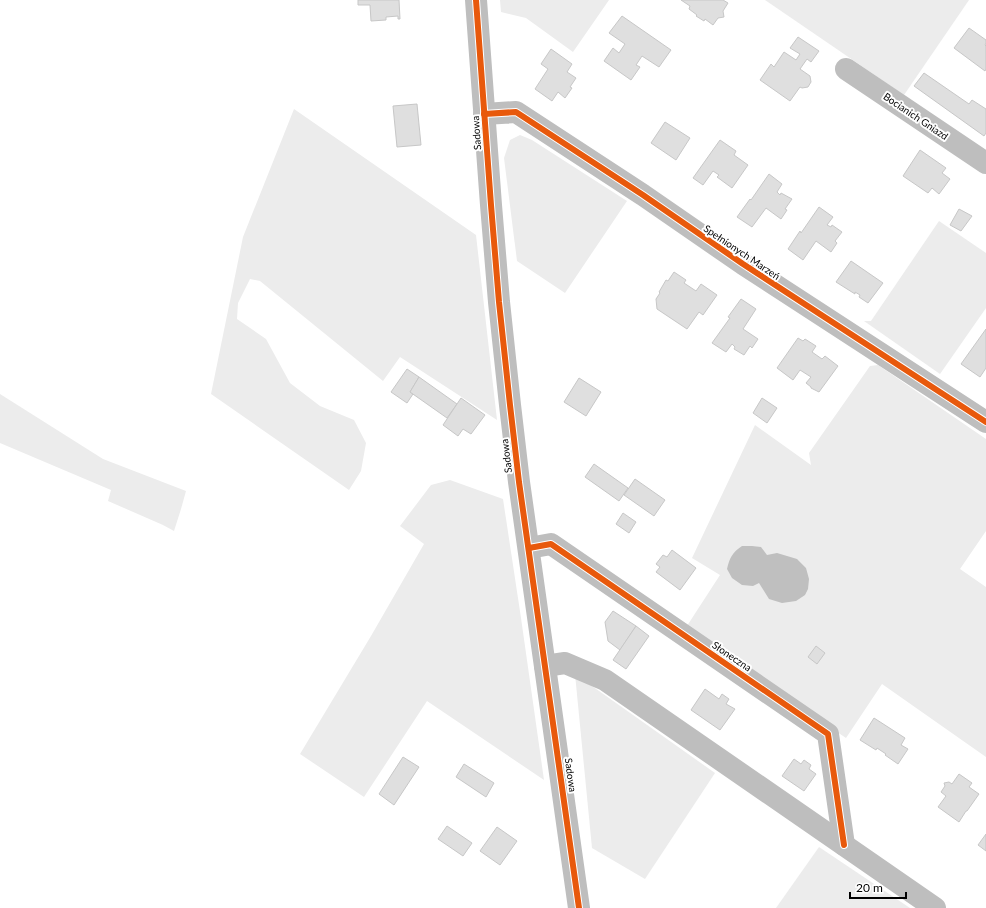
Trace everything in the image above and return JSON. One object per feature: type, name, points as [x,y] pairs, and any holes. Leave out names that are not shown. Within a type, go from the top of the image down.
[{"type":"street","name":"Sadowa","points":[[476,0],[499,302],[510,405],[579,908]]},
{"type":"street","name":"Bocianich Gniazd","points":[[846,69],[986,163]]},
{"type":"street","name":"Spełnionych Marzeń","points":[[484,114],[516,112],[643,195],[743,264],[986,422]]},
{"type":"street","name":"Słoneczna","points":[[529,548],[551,544],[828,734],[844,845]]},
{"type":"street","points":[[545,666],[565,663],[604,680],[935,908]]},
{"type":"shaded area","points":[[500,0],[609,0],[573,52],[526,18],[501,12]]},
{"type":"shaded area","points":[[765,0],[969,0],[904,95]]},
{"type":"shaded area","points":[[294,109],[476,235],[497,420],[400,357],[383,381],[260,281],[250,279],[238,303],[237,319],[266,339],[290,383],[320,406],[354,420],[366,443],[361,471],[349,490],[211,394],[243,237]]},
{"type":"shaded area","points":[[520,135],[532,140],[627,201],[565,293],[517,261],[504,158],[510,140]]},
{"type":"shaded area","points":[[939,221],[986,253],[986,308],[940,374],[864,321],[871,321]]},
{"type":"shaded area","points":[[878,365],[986,439],[986,531],[960,569],[986,587],[986,757],[882,684],[846,738],[685,629],[720,575],[692,558],[755,425],[811,465],[809,453],[870,366]]},
{"type":"shaded area","points":[[0,394],[103,459],[186,491],[174,531],[108,501],[111,490],[0,443]]},
{"type":"shaded area","points":[[450,480],[503,499],[544,780],[427,701],[364,797],[300,754],[424,544],[400,526],[431,485]]},
{"type":"shaded area","points":[[742,546],[761,547],[767,555],[777,553],[797,559],[806,568],[809,579],[808,589],[805,595],[796,601],[782,603],[769,599],[759,583],[753,586],[742,585],[732,578],[727,569],[730,558]]},
{"type":"shaded area","points":[[575,674],[715,773],[645,879],[592,848]]},
{"type":"shaded area","points":[[819,847],[910,908],[776,908]]},
{"type":"building","points":[[358,0],[399,0],[400,19],[398,19],[398,16],[386,17],[386,20],[371,21],[370,5],[358,5]]},
{"type":"building","points":[[681,0],[723,0],[728,3],[723,11],[724,17],[718,18],[713,25],[705,19],[704,21],[696,16],[697,15],[689,9],[690,6]]},
{"type":"building","points":[[622,16],[671,50],[659,67],[642,56],[636,65],[640,67],[631,80],[604,61],[613,48],[619,53],[625,44],[609,33]]},
{"type":"building","points":[[969,28],[986,40],[985,71],[954,48]]},
{"type":"building","points":[[798,37],[819,51],[811,62],[807,59],[800,69],[810,76],[811,82],[808,87],[800,87],[790,101],[760,80],[771,64],[774,67],[784,52],[796,60],[800,54],[790,48]]},
{"type":"building","points":[[551,49],[572,64],[567,72],[576,78],[570,87],[572,88],[565,98],[558,92],[552,101],[535,89],[548,69],[541,64]]},
{"type":"building","points":[[924,73],[969,104],[972,100],[986,109],[986,133],[984,136],[914,86]]},
{"type":"building","points":[[417,104],[421,145],[397,147],[393,106]]},
{"type":"building","points":[[665,122],[690,138],[676,160],[651,143]]},
{"type":"building","points":[[720,140],[736,151],[734,155],[748,165],[732,188],[717,177],[719,175],[713,171],[703,185],[693,178]]},
{"type":"building","points":[[920,150],[946,168],[942,173],[950,179],[939,194],[932,188],[928,193],[903,176]]},
{"type":"building","points":[[769,174],[782,184],[777,192],[780,195],[781,193],[792,199],[785,209],[787,210],[781,219],[766,208],[752,227],[737,217]]},
{"type":"building","points":[[819,207],[833,217],[827,225],[831,227],[832,225],[842,232],[835,241],[837,243],[831,252],[816,241],[803,260],[788,249]]},
{"type":"building","points":[[959,209],[972,216],[961,231],[950,225]]},
{"type":"building","points":[[851,261],[883,283],[868,303],[859,297],[860,295],[855,292],[855,294],[836,282]]},
{"type":"building","points":[[674,272],[686,280],[684,283],[696,291],[701,284],[717,295],[703,315],[699,312],[687,329],[657,309],[656,299],[660,293],[659,292],[666,280],[668,281]]},
{"type":"building","points":[[741,299],[756,309],[743,329],[758,339],[752,348],[750,346],[744,355],[734,349],[735,347],[732,344],[726,352],[712,343],[730,318],[728,317]]},
{"type":"building","points":[[986,329],[986,368],[980,377],[961,364]]},
{"type":"building","points":[[798,338],[803,341],[805,339],[816,346],[812,352],[822,359],[825,356],[838,366],[819,392],[811,388],[806,383],[811,377],[800,370],[793,380],[777,368]]},
{"type":"building","points":[[407,369],[419,377],[410,392],[413,394],[407,403],[391,392]]},
{"type":"building","points":[[419,377],[457,404],[447,418],[410,392]]},
{"type":"building","points":[[579,378],[601,392],[586,416],[564,402]]},
{"type":"building","points":[[461,398],[485,415],[471,434],[463,429],[458,436],[443,425]]},
{"type":"building","points":[[762,398],[777,408],[767,423],[753,413]]},
{"type":"building","points":[[594,464],[628,488],[619,501],[585,477]]},
{"type":"building","points":[[635,479],[665,500],[654,516],[624,495]]},
{"type":"building","points":[[623,513],[636,522],[629,533],[616,524]]},
{"type":"building","points":[[672,550],[696,568],[680,590],[656,572],[660,567],[656,564],[663,555],[667,557]]},
{"type":"building","points":[[613,611],[636,626],[620,650],[608,641],[605,622]]},
{"type":"building","points":[[636,626],[649,636],[626,669],[613,660]]},
{"type":"building","points":[[816,646],[825,653],[817,664],[808,657]]},
{"type":"building","points":[[705,689],[719,699],[722,694],[729,699],[726,704],[735,709],[720,730],[691,710]]},
{"type":"building","points":[[874,718],[905,738],[901,745],[908,749],[898,764],[877,748],[876,750],[860,740]]},
{"type":"building","points":[[403,757],[419,767],[394,805],[379,794]]},
{"type":"building","points":[[794,759],[801,764],[804,760],[811,765],[809,769],[816,774],[804,791],[782,776]]},
{"type":"building","points":[[464,764],[494,783],[486,797],[456,777]]},
{"type":"building","points":[[959,774],[972,783],[969,787],[979,794],[959,822],[938,807],[946,796],[941,792],[945,786],[944,783],[949,782],[952,784]]},
{"type":"building","points":[[447,826],[472,843],[463,856],[438,839]]},
{"type":"building","points":[[497,827],[517,841],[500,865],[480,851]]},
{"type":"building","points":[[986,834],[986,851],[978,845]]},
{"type":"cycle path","points":[[476,0],[499,302],[510,405],[519,482],[579,908]]},
{"type":"cycle path","points":[[484,114],[516,112],[643,195],[743,264],[986,422]]},
{"type":"cycle path","points":[[529,548],[551,544],[828,734],[844,845]]}]
